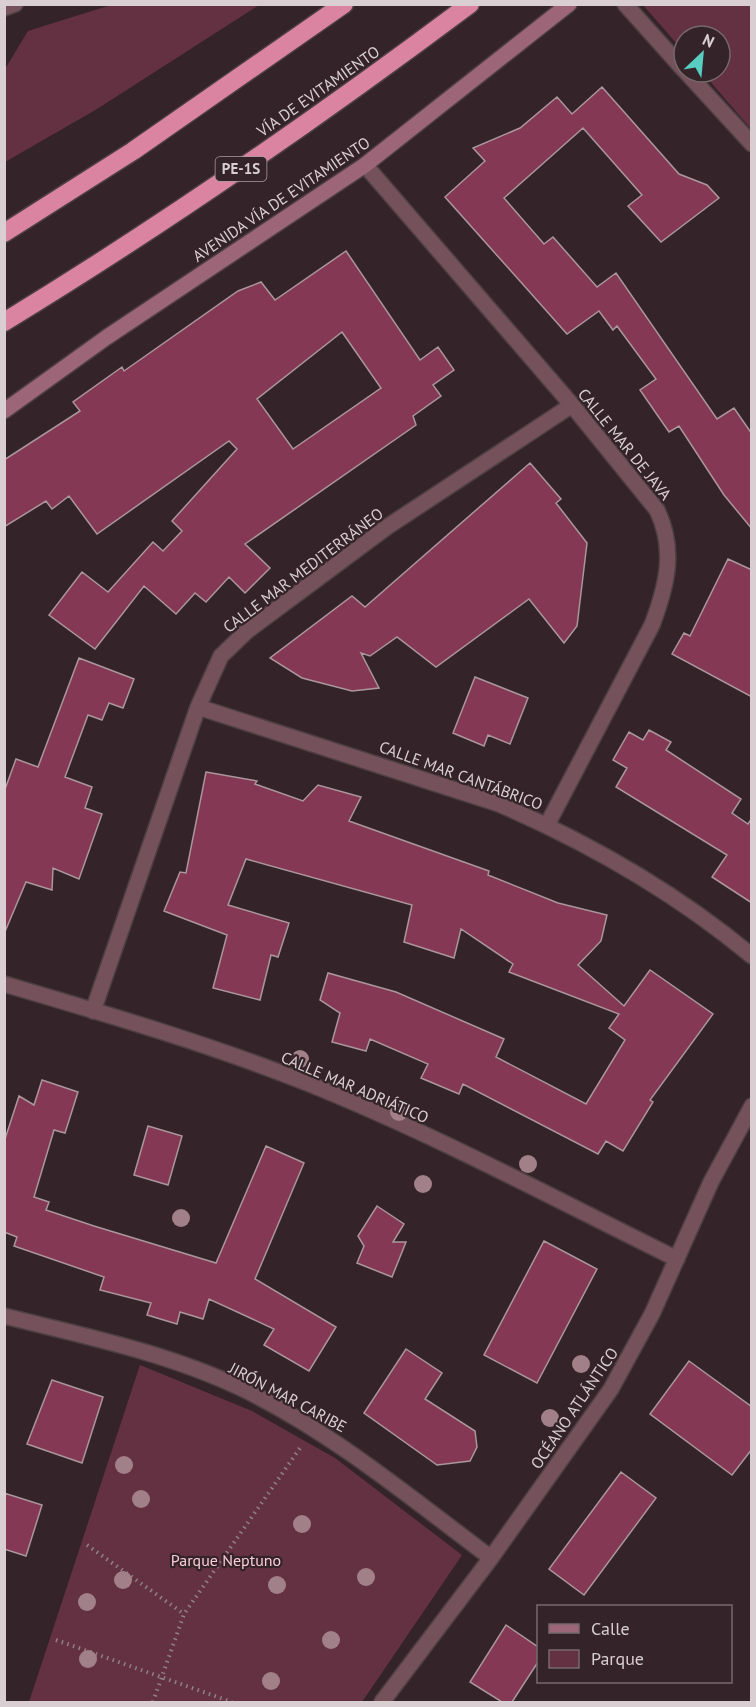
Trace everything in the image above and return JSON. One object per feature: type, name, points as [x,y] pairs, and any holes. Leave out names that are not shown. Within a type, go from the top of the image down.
[{"type":"highway","points":[[4,232],[133,151],[344,4]]},
{"type":"highway","name":"VÍA DE EVITAMIENTO","points":[[4,322],[105,260],[250,163],[470,4]]},
{"type":"street","points":[[4,8],[15,4]]},
{"type":"street","name":"AVENIDA VÍA DE EVITAMIENTO","points":[[4,411],[107,337],[365,165],[569,4]]},
{"type":"street","points":[[625,4],[672,56]]},
{"type":"street","points":[[697,84],[752,144]]},
{"type":"street","name":"CALLE MAR DE JAVA","points":[[365,165],[572,405],[657,510],[666,528],[669,549],[663,596],[651,625],[547,825]]},
{"type":"street","name":"CALLE MAR MEDITERRÁNEO","points":[[93,1011],[198,707],[221,656],[247,631],[387,527],[572,405]]},
{"type":"street","name":"CALLE MAR CANTÁBRICO","points":[[198,707],[488,800],[547,825],[665,892],[752,956]]},
{"type":"street","name":"CALLE MAR ADRIÁTICO","points":[[4,984],[93,1011],[306,1083],[399,1123],[677,1259]]},
{"type":"street","name":"OCÉANO ATLÁNTICO","points":[[381,1702],[490,1558],[611,1389],[638,1342],[734,1135],[752,1106]]},
{"type":"street","name":"JIRÓN MAR CARIBE","points":[[4,1316],[144,1350],[242,1389],[313,1427],[343,1447],[490,1558]]},
{"type":"path","points":[[153,1702],[184,1614],[298,1452],[313,1427]]},
{"type":"path","points":[[87,1545],[184,1614]]},
{"type":"path","points":[[56,1640],[232,1702]]},
{"type":"green space","points":[[111,5],[259,5],[97,109],[5,162],[5,69],[28,31]]},
{"type":"green space","points":[[643,5],[751,5],[751,129],[712,84],[732,84],[732,24],[672,24],[672,38]]},
{"type":"green space","name":"Parque Neptuno","points":[[140,1365],[252,1411],[335,1458],[462,1555],[362,1702],[29,1702]]},
{"type":"building","points":[[602,87],[679,174],[707,185],[719,198],[661,242],[628,206],[642,195],[583,128],[504,198],[544,244],[553,237],[597,287],[616,273],[717,419],[734,408],[752,434],[752,529],[724,495],[679,426],[669,432],[640,390],[656,379],[617,326],[613,330],[599,311],[567,334],[445,197],[485,161],[473,148],[520,128],[557,97],[572,114]]},
{"type":"building","points":[[346,251],[420,360],[438,347],[454,370],[433,385],[441,396],[413,416],[416,425],[245,544],[270,568],[245,593],[229,577],[206,602],[195,593],[176,614],[144,586],[95,649],[49,615],[82,572],[108,592],[153,542],[163,551],[182,531],[172,521],[237,449],[229,441],[97,534],[69,496],[52,509],[46,501],[4,527],[4,460],[80,411],[73,402],[122,367],[124,371],[238,291],[261,282],[275,300]],"holes":[[[342,332],[381,388],[293,449],[257,399]]]},
{"type":"building","points":[[530,463],[561,499],[556,503],[587,543],[577,626],[564,643],[529,599],[436,667],[397,637],[370,656],[361,653],[379,688],[352,691],[302,678],[270,658],[352,596],[365,607]]},
{"type":"building","points":[[728,559],[752,570],[752,697],[672,654],[684,633],[690,636]]},
{"type":"building","points":[[79,658],[134,679],[123,708],[109,703],[102,720],[88,715],[65,777],[92,787],[85,808],[102,814],[79,879],[53,868],[52,890],[26,882],[4,934],[4,792],[16,759],[38,767]]},
{"type":"building","points":[[475,677],[528,698],[510,744],[488,735],[484,746],[453,733]]},
{"type":"building","points":[[649,730],[671,742],[666,750],[741,799],[732,813],[748,824],[752,818],[752,903],[712,877],[727,855],[616,787],[627,768],[613,760],[629,732],[643,740]]},
{"type":"building","points":[[206,772],[257,781],[255,784],[303,801],[318,785],[361,797],[349,821],[489,871],[488,875],[558,903],[607,915],[601,941],[578,965],[624,1006],[650,970],[713,1014],[650,1100],[653,1102],[623,1151],[606,1141],[598,1154],[463,1084],[459,1094],[421,1078],[428,1064],[370,1039],[366,1051],[332,1042],[340,1013],[320,1000],[328,973],[396,992],[504,1039],[496,1057],[586,1104],[625,1040],[609,1028],[619,1014],[509,972],[513,964],[461,929],[454,958],[404,942],[412,905],[246,859],[228,905],[289,923],[278,957],[271,955],[260,1000],[213,988],[227,935],[164,911],[180,872],[186,873]]},
{"type":"building","points":[[42,1080],[78,1092],[65,1133],[54,1130],[34,1197],[49,1202],[46,1210],[94,1226],[216,1263],[266,1146],[304,1163],[255,1279],[336,1327],[309,1371],[264,1345],[274,1329],[209,1299],[203,1319],[180,1312],[177,1324],[147,1315],[151,1303],[100,1290],[104,1277],[14,1246],[17,1237],[4,1232],[4,1142],[19,1096],[34,1105]]},
{"type":"building","points":[[148,1126],[182,1136],[168,1185],[134,1175]]},
{"type":"building","points":[[377,1206],[404,1224],[393,1242],[406,1242],[392,1277],[357,1263],[364,1246],[358,1236]]},
{"type":"building","points":[[544,1241],[597,1269],[537,1383],[484,1355]]},
{"type":"building","points":[[406,1349],[442,1373],[425,1399],[475,1431],[477,1447],[470,1461],[437,1465],[364,1413]]},
{"type":"building","points":[[689,1361],[752,1407],[752,1449],[732,1475],[650,1414]]},
{"type":"building","points":[[52,1380],[103,1397],[82,1463],[27,1444]]},
{"type":"building","points":[[621,1472],[656,1498],[584,1595],[549,1569]]},
{"type":"building","points":[[4,1493],[42,1505],[26,1556],[4,1549]]},
{"type":"building","points":[[506,1625],[537,1646],[537,1664],[512,1702],[502,1702],[470,1682]]}]
